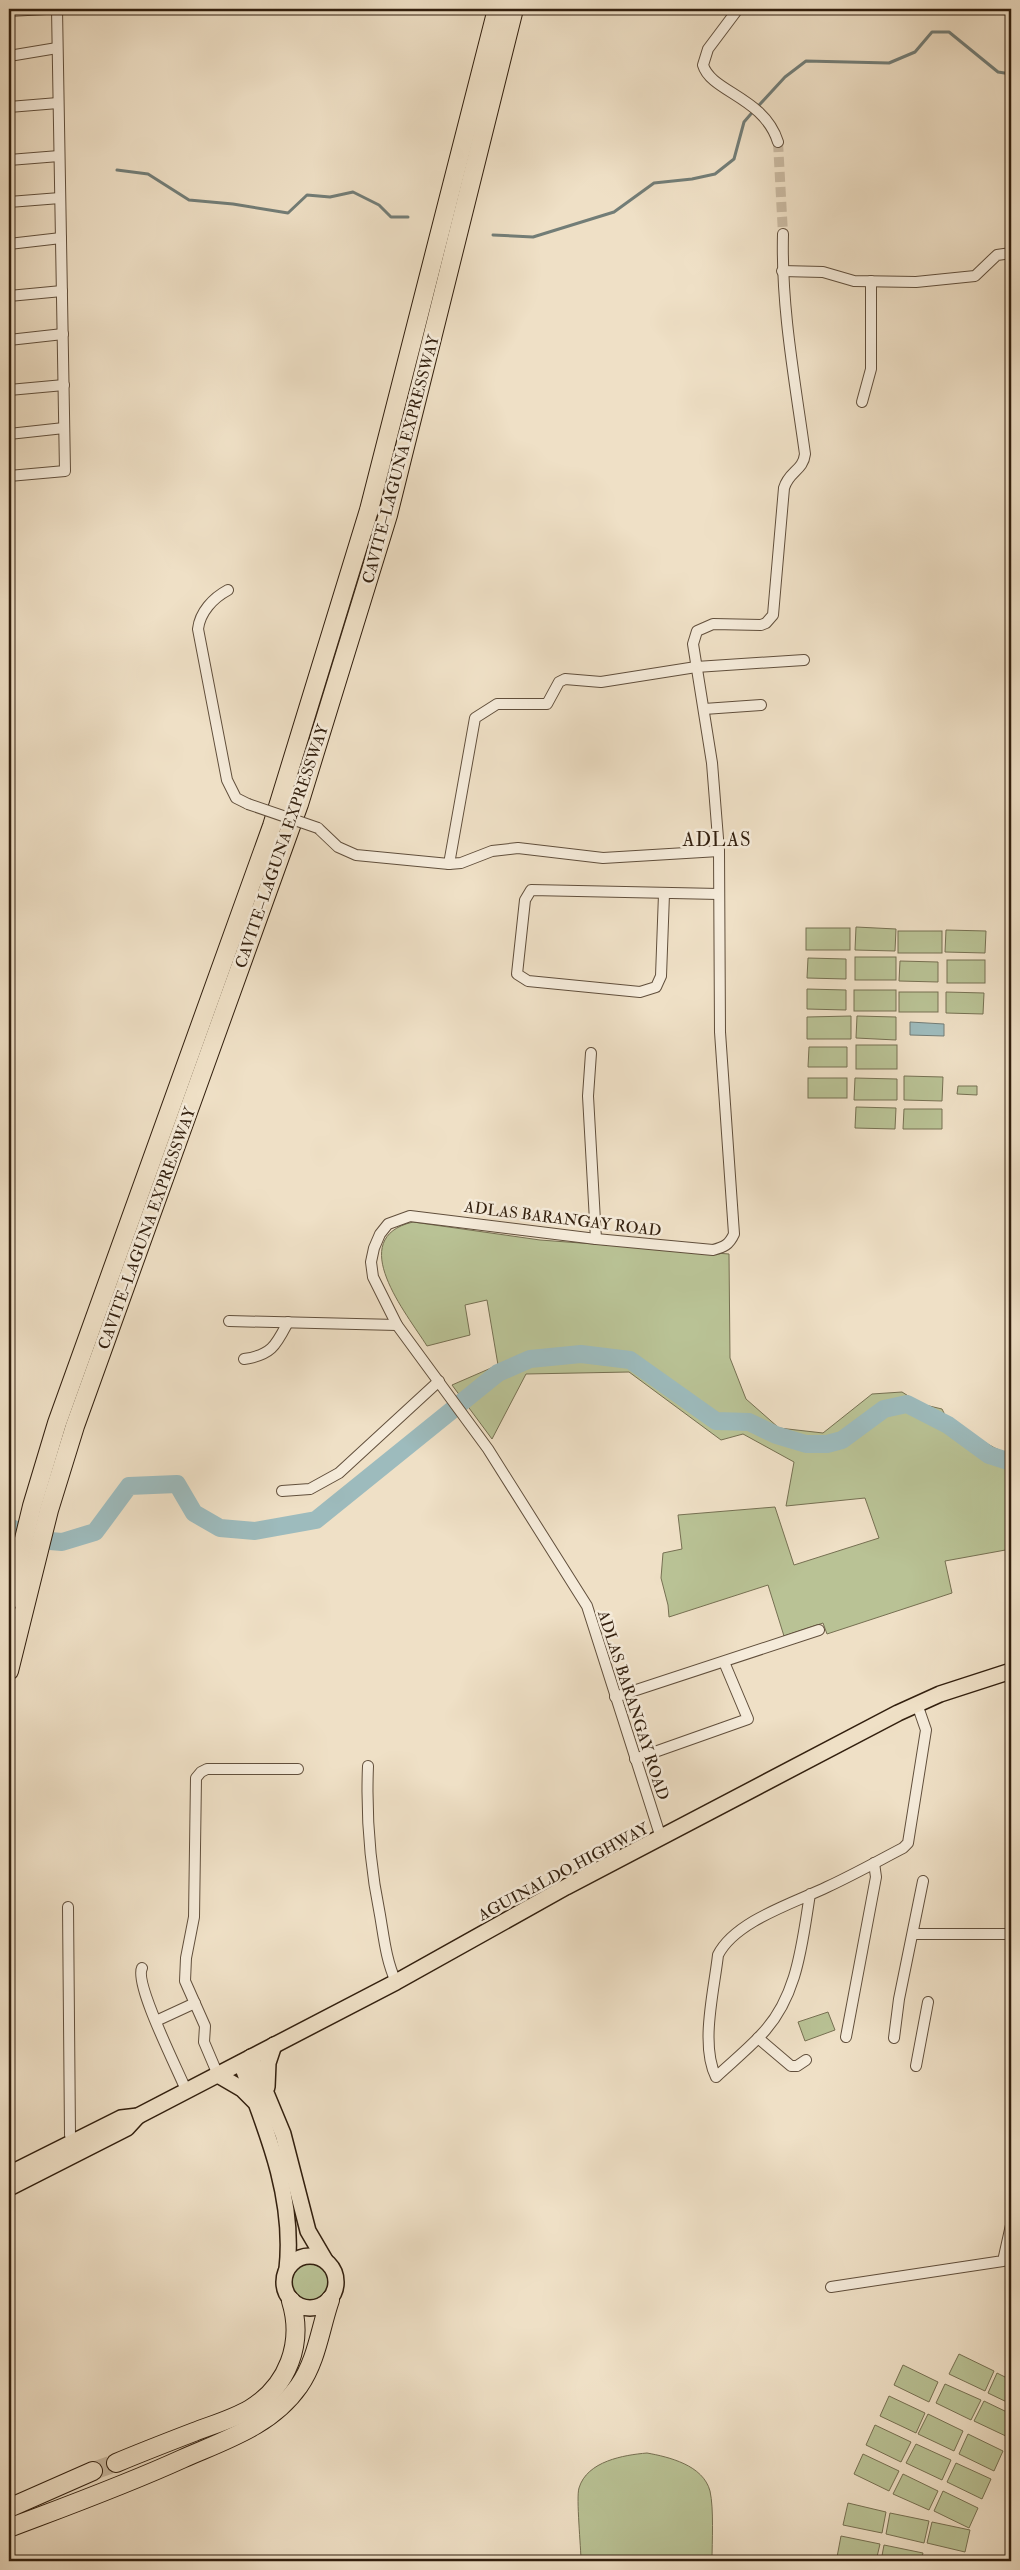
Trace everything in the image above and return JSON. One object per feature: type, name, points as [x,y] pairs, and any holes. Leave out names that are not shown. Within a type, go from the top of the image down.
[{"type":"highway","name":"CAVITE–LAGUNA EXPRESSWAY","points":[[9,1671],[29,1557],[41,1508],[57,1422],[278,807],[368,510],[497,9]]},
{"type":"highway","name":"CAVITE–LAGUNA EXPRESSWAY","points":[[41,1508],[75,1426],[302,795],[388,515],[514,9]]},
{"type":"highway","name":"CAVITE–LAGUNA EXPRESSWAY","points":[[9,1601],[29,1557]]},
{"type":"highway","points":[[9,1586],[29,1557]]},
{"type":"highway","points":[[9,2528],[125,2485],[245,2431],[268,2418],[287,2401],[304,2378],[315,2354],[330,2300]]},
{"type":"highway","points":[[116,2463],[242,2413],[263,2399],[279,2382],[294,2353],[297,2328],[291,2301]]},
{"type":"highway","points":[[9,2508],[93,2471]]},
{"type":"main road","name":"AGUINALDO HIGHWAY","points":[[9,2188],[127,2128],[138,2116],[186,2090],[396,1982],[661,1838],[917,1704],[1011,1671]]},
{"type":"main road","points":[[246,2060],[262,2099],[286,2145],[304,2222],[325,2260],[334,2272],[336,2279],[336,2286],[330,2300],[315,2309],[306,2309],[291,2301],[284,2286],[289,2234],[283,2195],[262,2099],[267,2069],[274,2046]]},
{"type":"main road","points":[[218,2075],[262,2099]]},
{"type":"main road","name":"AGUINALDO HIGHWAY","points":[[9,2174],[121,2118],[138,2116]]},
{"type":"main road","points":[[287,2270],[292,2263],[308,2256],[325,2260]]},
{"type":"street","points":[[9,12],[46,9]]},
{"type":"street","points":[[9,476],[65,471],[57,9]]},
{"type":"street","points":[[738,9],[708,49],[703,65],[712,79],[750,103],[764,116],[775,131],[778,142]]},
{"type":"street","points":[[9,56],[57,48]]},
{"type":"street","points":[[9,107],[58,103]]},
{"type":"street","points":[[9,160],[59,156]]},
{"type":"street","points":[[9,202],[60,198]]},
{"type":"street","points":[[784,234],[782,271],[818,272],[854,281],[916,282],[975,276],[996,255],[1011,253]]},
{"type":"street","points":[[9,244],[61,238]]},
{"type":"street","name":"ADLAS BARANGAY ROAD","points":[[661,1838],[587,1606],[464,1415],[397,1325],[373,1277],[371,1262],[380,1234],[388,1224],[398,1218],[410,1216],[596,1239],[713,1250],[723,1248],[730,1242],[734,1234],[720,1032],[719,851],[712,763],[693,644],[697,631],[713,624],[761,625],[766,623],[773,615],[784,488],[788,476],[801,467],[805,458],[792,376],[782,271]]},
{"type":"street","points":[[862,402],[871,369],[871,281]]},
{"type":"street","points":[[9,296],[62,290]]},
{"type":"street","points":[[9,340],[63,334]]},
{"type":"street","points":[[9,390],[64,384]]},
{"type":"street","points":[[9,434],[64,428]]},
{"type":"street","points":[[228,590],[218,596],[204,612],[199,620],[198,630],[227,780],[232,792],[248,804],[318,828],[338,848],[356,855],[449,864],[461,863],[492,850],[518,848],[603,858],[719,851]]},
{"type":"street","points":[[449,864],[475,718],[497,704],[547,704],[559,682],[565,679],[609,682],[696,667],[804,660]]},
{"type":"street","points":[[704,709],[761,705]]},
{"type":"street","points":[[664,894],[661,976],[656,987],[640,992],[528,981],[517,974],[525,900],[528,892],[539,890],[719,894]]},
{"type":"street","points":[[591,1052],[588,1096],[596,1239]]},
{"type":"street","points":[[229,1321],[397,1325]]},
{"type":"street","points":[[244,1359],[260,1357],[270,1351],[288,1322]]},
{"type":"street","points":[[282,1491],[310,1489],[339,1473],[439,1382]]},
{"type":"street","points":[[615,1697],[819,1630]]},
{"type":"street","points":[[635,1759],[748,1720],[724,1662]]},
{"type":"street","points":[[810,1894],[801,1950],[789,1992],[776,2016],[758,2038],[716,2077],[710,2065],[708,2047],[718,1955],[722,1946],[742,1930],[791,1901],[810,1894],[874,1863],[908,1843],[926,1730],[917,1704]]},
{"type":"street","points":[[368,1766],[366,1802],[373,1884],[383,1944],[396,1982]]},
{"type":"street","points":[[218,2075],[204,2042],[205,2026],[185,1981],[185,1970],[194,1916],[198,1775],[207,1769],[298,1769]]},
{"type":"street","points":[[846,2037],[876,1877],[874,1863]]},
{"type":"street","points":[[894,2038],[899,1999],[922,1881]]},
{"type":"street","points":[[68,1907],[70,2135],[74,2142]]},
{"type":"street","points":[[913,1934],[1011,1934]]},
{"type":"street","points":[[142,1968],[140,1972],[143,1985],[156,2021],[186,2090]]},
{"type":"street","points":[[916,2066],[928,2002]]},
{"type":"street","points":[[156,2021],[195,2003]]},
{"type":"street","points":[[758,2038],[791,2066],[797,2066],[806,2060]]},
{"type":"street","points":[[831,2287],[1003,2261],[1011,2226]]},
{"type":"green space","points":[[856,927],[896,929],[895,951],[855,950]]},
{"type":"green space","points":[[806,928],[850,928],[850,950],[806,950]]},
{"type":"green space","points":[[946,930],[986,931],[985,953],[945,952]]},
{"type":"green space","points":[[898,931],[942,931],[942,953],[898,953]]},
{"type":"green space","points":[[855,957],[896,957],[896,980],[855,980]]},
{"type":"green space","points":[[808,958],[846,959],[846,979],[807,978]]},
{"type":"green space","points":[[947,960],[985,960],[985,983],[947,983]]},
{"type":"green space","points":[[900,961],[938,962],[938,982],[899,981]]},
{"type":"green space","points":[[807,989],[846,990],[846,1010],[807,1009]]},
{"type":"green space","points":[[854,990],[896,990],[896,1011],[854,1011]]},
{"type":"green space","points":[[899,992],[938,992],[938,1012],[899,1012]]},
{"type":"green space","points":[[946,992],[984,993],[983,1014],[946,1013]]},
{"type":"green space","points":[[851,1016],[851,1039],[807,1039],[807,1017]]},
{"type":"green space","points":[[857,1016],[896,1017],[896,1040],[856,1038]]},
{"type":"green space","points":[[856,1045],[897,1045],[897,1069],[856,1069]]},
{"type":"green space","points":[[809,1047],[847,1047],[847,1067],[808,1067]]},
{"type":"green space","points":[[904,1076],[943,1077],[942,1101],[904,1100]]},
{"type":"green space","points":[[808,1078],[847,1078],[847,1098],[808,1098]]},
{"type":"green space","points":[[855,1078],[897,1079],[897,1100],[854,1100]]},
{"type":"green space","points":[[958,1086],[977,1086],[977,1095],[957,1094]]},
{"type":"green space","points":[[856,1107],[896,1108],[895,1129],[855,1128]]},
{"type":"green space","points":[[904,1109],[942,1109],[942,1129],[903,1129]]},
{"type":"green space","points":[[413,1222],[540,1240],[729,1254],[730,1358],[746,1399],[779,1428],[823,1433],[872,1394],[902,1392],[921,1404],[942,1409],[948,1421],[995,1448],[1011,1454],[1011,1549],[945,1561],[952,1593],[827,1634],[823,1623],[784,1636],[768,1585],[669,1617],[661,1578],[663,1553],[682,1549],[678,1515],[775,1507],[794,1565],[879,1538],[865,1498],[786,1506],[794,1462],[743,1434],[721,1440],[629,1372],[526,1374],[492,1439],[452,1385],[498,1365],[487,1300],[465,1305],[470,1335],[427,1346],[396,1297],[387,1278],[382,1260],[383,1244],[393,1231]]},
{"type":"green space","points":[[828,2012],[835,2030],[805,2041],[798,2022]]},
{"type":"green space","points":[[314,2263],[321,2266],[327,2272],[330,2283],[329,2291],[321,2300],[314,2303],[306,2303],[299,2300],[291,2291],[290,2279],[293,2272],[302,2264]]},
{"type":"green space","points":[[959,2354],[994,2371],[985,2391],[949,2374]]},
{"type":"green space","points":[[903,2365],[938,2382],[929,2402],[894,2385]]},
{"type":"green space","points":[[997,2373],[1011,2380],[1011,2404],[988,2393]]},
{"type":"green space","points":[[945,2384],[981,2400],[971,2420],[936,2403]]},
{"type":"green space","points":[[889,2396],[925,2413],[916,2433],[880,2416]]},
{"type":"green space","points":[[984,2401],[1011,2414],[1010,2438],[974,2421]]},
{"type":"green space","points":[[928,2414],[963,2431],[954,2451],[918,2434]]},
{"type":"green space","points":[[875,2425],[911,2442],[901,2462],[866,2445]]},
{"type":"green space","points":[[968,2434],[1003,2451],[994,2471],[959,2454]]},
{"type":"green space","points":[[916,2444],[951,2460],[942,2480],[906,2463]]},
{"type":"green space","points":[[647,2453],[684,2464],[693,2469],[706,2482],[710,2491],[712,2507],[712,2561],[581,2561],[578,2493],[583,2479],[590,2471],[607,2461]]},
{"type":"green space","points":[[863,2454],[899,2471],[889,2491],[854,2474]]},
{"type":"green space","points":[[956,2463],[991,2479],[982,2499],[947,2482]]},
{"type":"green space","points":[[903,2474],[938,2491],[929,2510],[893,2494]]},
{"type":"green space","points":[[943,2491],[978,2508],[969,2528],[934,2511]]},
{"type":"green space","points":[[848,2503],[886,2512],[882,2533],[843,2525]]},
{"type":"green space","points":[[890,2513],[929,2521],[924,2543],[886,2534]]},
{"type":"green space","points":[[932,2522],[970,2530],[965,2552],[927,2543]]},
{"type":"green space","points":[[841,2536],[880,2544],[876,2561],[857,2561],[837,2557]]},
{"type":"green space","points":[[884,2545],[923,2553],[921,2561],[881,2561]]},
{"type":"water","points":[[910,1022],[944,1024],[944,1036],[910,1035]]},
{"type":"waterway","points":[[493,235],[533,237],[614,212],[654,183],[692,179],[715,174],[734,159],[744,122],[785,77],[806,61],[889,63],[915,52],[932,32],[949,32],[998,72],[1011,74]]},
{"type":"waterway","points":[[117,170],[148,174],[189,200],[233,204],[288,213],[307,195],[330,197],[353,192],[379,205],[391,217],[408,217]]},
{"type":"waterway","points":[[9,1527],[38,1540],[62,1542],[95,1532],[129,1486],[177,1484],[194,1513],[220,1528],[255,1531],[316,1520],[498,1373],[530,1359],[581,1354],[630,1360],[716,1421],[749,1422],[776,1435],[806,1444],[827,1444],[842,1440],[884,1409],[907,1404],[948,1425],[989,1455],[1011,1462]]},
{"type":"tunnel","points":[[778,142],[783,234]]},
{"type":"tunnel","points":[[93,2471],[116,2463]]},
{"type":"district","name":"ADLAS","points":[[717,839]]}]
